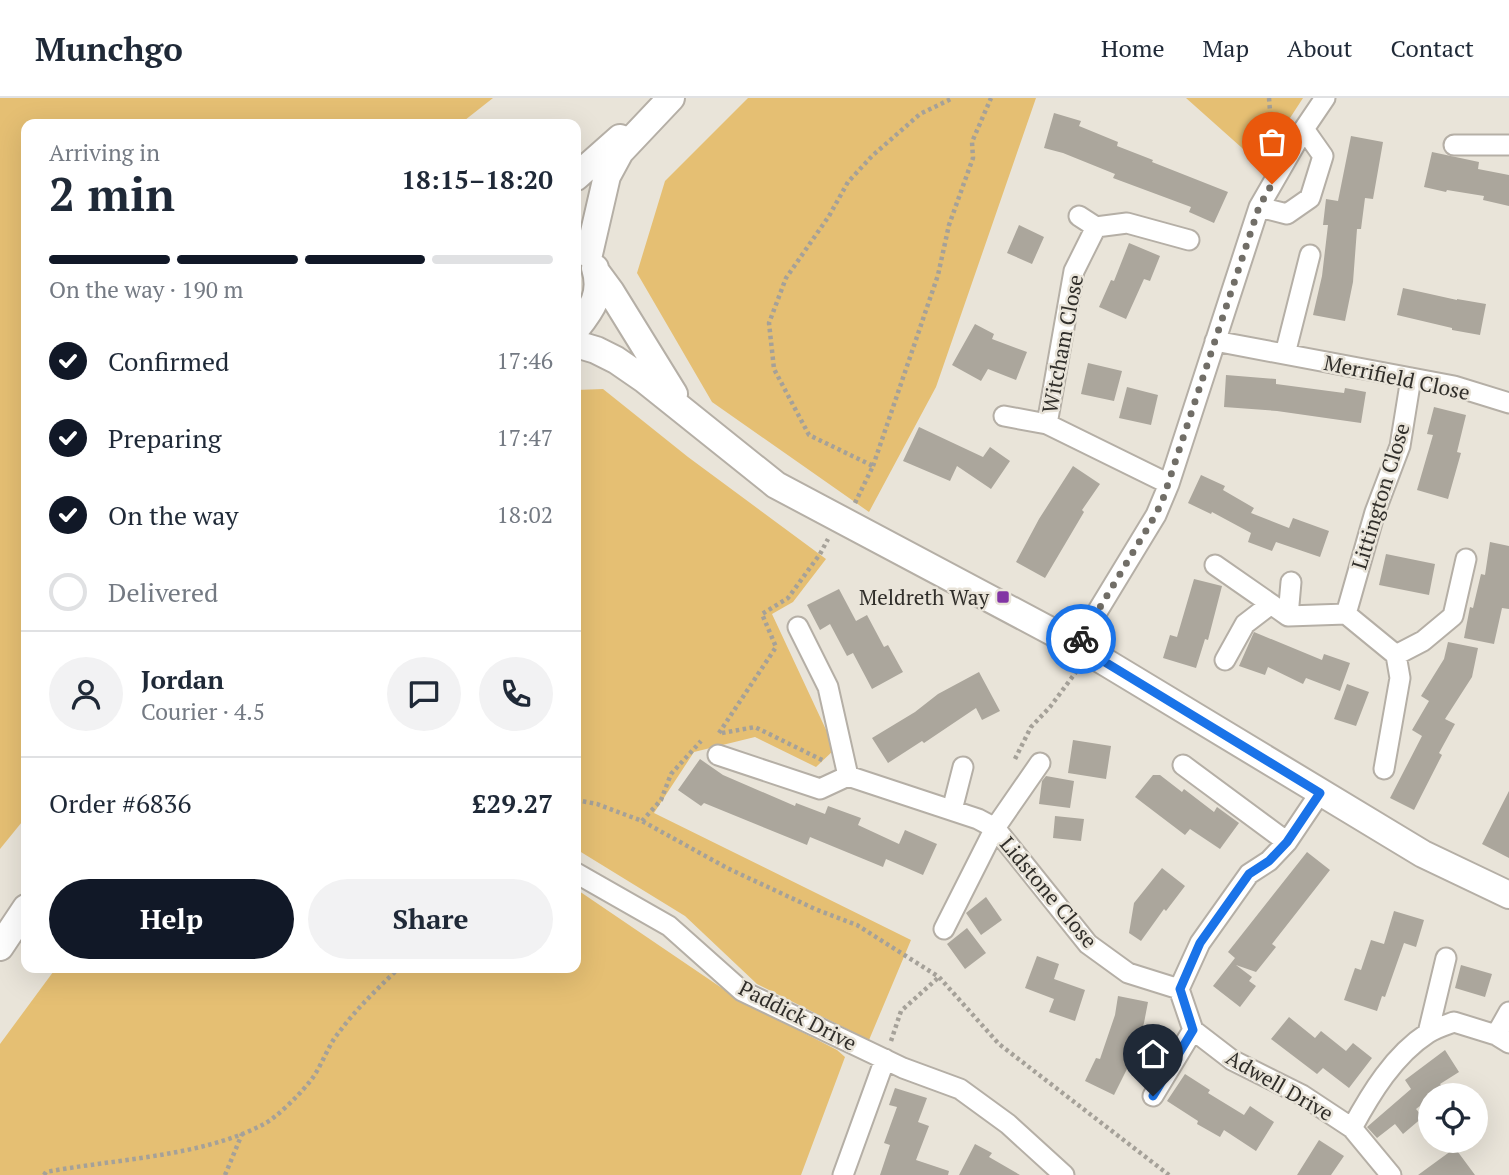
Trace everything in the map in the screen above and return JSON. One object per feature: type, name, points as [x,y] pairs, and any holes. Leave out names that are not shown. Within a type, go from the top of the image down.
[{"type":"street","points":[[1077,658],[1156,514],[1169,484],[1259,207],[1325,98]]},
{"type":"street","points":[[581,172],[670,99]]},
{"type":"street","points":[[581,323],[592,310],[597,293],[587,256],[607,176],[620,152],[670,99]]},
{"type":"street","points":[[1259,207],[1287,214],[1310,198],[1324,156],[1301,134]]},
{"type":"street","points":[[1454,145],[1509,145]]},
{"type":"street","name":"Witcham Close","points":[[1047,424],[1074,271],[1088,221],[1127,223],[1189,240]]},
{"type":"street","points":[[1285,354],[1310,255]]},
{"type":"street","points":[[587,256],[688,416]]},
{"type":"street","name":"Merrifield Close","points":[[1215,341],[1411,377],[1509,402]]},
{"type":"street","points":[[581,346],[616,360],[645,380],[836,531],[1077,658],[1320,793],[1423,854],[1509,895]]},
{"type":"street","name":"Littington Close","points":[[1346,614],[1375,512],[1400,446],[1411,377]]},
{"type":"street","name":"Witcham Close","points":[[1004,416],[1047,424],[1169,484]]},
{"type":"street","points":[[1396,655],[1423,640],[1453,616],[1466,559]]},
{"type":"street","points":[[1214,565],[1288,616],[1346,614],[1396,655],[1400,678],[1384,769]]},
{"type":"street","points":[[1288,616],[1291,582]]},
{"type":"street","points":[[1225,660],[1245,624],[1271,604]]},
{"type":"street","points":[[718,755],[820,789],[848,776],[828,687],[798,627]]},
{"type":"street","name":"Lidstone Close","points":[[944,929],[995,828],[1040,763]]},
{"type":"street","points":[[1184,765],[1287,842]]},
{"type":"street","points":[[952,810],[963,767]]},
{"type":"street","name":"Lidstone Close","points":[[848,776],[952,810],[995,828],[1088,944],[1128,973],[1180,989]]},
{"type":"street","points":[[1153,1096],[1193,1030],[1180,989],[1200,943],[1249,874],[1269,861],[1287,842],[1320,793]]},
{"type":"street","name":"Paddick Drive","points":[[581,876],[670,926],[742,991],[903,1068],[960,1089],[1008,1124],[1064,1175]]},
{"type":"street","points":[[0,947],[21,916]]},
{"type":"street","points":[[1429,1033],[1446,958]]},
{"type":"street","points":[[1352,1128],[1371,1092],[1393,1065],[1429,1033],[1454,1022],[1503,1039],[1509,1013]]},
{"type":"street","name":"Adwell Drive","points":[[1193,1030],[1233,1060],[1302,1095],[1352,1128],[1391,1175]]},
{"type":"street","points":[[843,1175],[885,1059]]},
{"type":"path","points":[[873,466],[810,435],[774,369],[769,323],[786,278],[829,216],[848,182],[872,156],[920,114],[953,98]]},
{"type":"path","points":[[719,734],[776,647],[762,614],[788,598],[821,554],[873,466],[938,275],[949,225],[973,158],[972,142],[990,98]]},
{"type":"path","points":[[1269,98],[1271,124],[1301,134]]},
{"type":"path","points":[[1050,708],[1077,658]]},
{"type":"path","points":[[581,801],[597,803],[642,821],[727,868],[815,909],[858,925],[939,977],[999,1044],[1169,1175]]},
{"type":"path","points":[[44,1175],[46,1172],[88,1164],[164,1154],[223,1140],[266,1124],[309,1084],[334,1040],[357,1010],[394,973]]},
{"type":"path","points":[[885,1059],[901,1012],[939,977]]},
{"type":"path","points":[[225,1175],[243,1133]]},
{"type":"shaded area","points":[[0,98],[493,98],[466,119],[21,119],[21,823],[0,849]]},
{"type":"shaded area","points":[[748,98],[1036,98],[936,387],[869,512],[712,402],[637,273],[665,181]]},
{"type":"shaded area","points":[[1186,98],[1303,98],[1260,164]]},
{"type":"shaded area","points":[[603,389],[688,457],[826,559],[793,602],[772,614],[835,749],[816,767],[755,737],[694,752],[654,813],[911,940],[869,1040],[757,984],[685,916],[581,852],[581,390]]},
{"type":"shaded area","points":[[581,892],[738,999],[837,1050],[845,1057],[801,1175],[0,1175],[0,1044],[52,973],[581,973]]},
{"type":"building","points":[[1054,113],[1081,121],[1079,126],[1118,142],[1117,146],[1153,160],[1152,162],[1228,192],[1214,223],[1189,212],[1191,207],[1113,178],[1115,174],[1063,153],[1044,148]]},
{"type":"building","points":[[1351,136],[1383,142],[1373,199],[1365,198],[1361,229],[1357,229],[1353,282],[1345,321],[1313,315],[1322,276],[1328,225],[1323,225],[1326,199],[1338,201]]},
{"type":"building","points":[[1432,152],[1479,162],[1478,169],[1509,175],[1509,206],[1483,200],[1484,196],[1424,187]]},
{"type":"building","points":[[1019,225],[1044,237],[1032,264],[1007,253]]},
{"type":"building","points":[[1129,243],[1160,256],[1150,281],[1144,279],[1126,319],[1099,307],[1111,280],[1114,281]]},
{"type":"building","points":[[1403,288],[1486,304],[1480,335],[1397,315]]},
{"type":"building","points":[[975,324],[994,334],[992,339],[1027,352],[1016,380],[988,369],[981,381],[952,365]]},
{"type":"building","points":[[1088,363],[1122,371],[1114,401],[1081,394]]},
{"type":"building","points":[[1226,375],[1276,379],[1276,384],[1344,393],[1345,388],[1366,392],[1361,423],[1277,411],[1224,407]]},
{"type":"building","points":[[1127,387],[1158,395],[1151,425],[1119,418]]},
{"type":"building","points":[[1434,407],[1466,415],[1457,452],[1461,453],[1448,499],[1417,490],[1433,435],[1427,434]]},
{"type":"building","points":[[919,427],[983,457],[990,447],[1010,461],[991,489],[957,466],[950,481],[903,461]]},
{"type":"building","points":[[1073,466],[1100,484],[1082,510],[1084,512],[1045,578],[1016,562],[1039,519]]},
{"type":"building","points":[[1201,475],[1225,486],[1223,490],[1254,508],[1251,513],[1289,528],[1293,518],[1329,531],[1320,557],[1276,542],[1272,551],[1248,542],[1251,533],[1212,512],[1211,514],[1188,503]]},
{"type":"building","points":[[1490,542],[1509,546],[1509,609],[1502,608],[1494,644],[1464,638],[1470,607],[1473,608],[1481,574],[1485,575]]},
{"type":"building","points":[[1386,554],[1435,564],[1429,595],[1379,585]]},
{"type":"building","points":[[1194,579],[1222,586],[1208,640],[1205,639],[1196,668],[1163,658],[1170,635],[1177,637]]},
{"type":"building","points":[[839,589],[856,621],[867,615],[884,647],[888,645],[903,672],[872,689],[853,653],[847,656],[830,624],[820,630],[807,605]]},
{"type":"building","points":[[1254,632],[1322,660],[1324,654],[1350,663],[1340,691],[1306,678],[1303,684],[1268,667],[1265,675],[1239,666]]},
{"type":"building","points":[[1448,642],[1478,648],[1472,677],[1445,719],[1455,724],[1414,810],[1390,798],[1422,736],[1412,730],[1429,701],[1421,696],[1444,659]]},
{"type":"building","points":[[979,672],[1000,711],[982,720],[976,708],[924,743],[922,741],[888,763],[872,738],[915,712],[938,694]]},
{"type":"building","points":[[1347,684],[1369,692],[1356,726],[1334,719]]},
{"type":"building","points":[[1073,740],[1111,746],[1106,779],[1068,773]]},
{"type":"building","points":[[700,759],[723,775],[795,806],[796,803],[825,814],[828,806],[861,818],[858,825],[899,844],[905,830],[937,844],[923,875],[886,859],[883,867],[810,837],[807,845],[704,803],[701,806],[678,790]]},
{"type":"building","points":[[1153,775],[1160,775],[1214,812],[1217,807],[1239,823],[1220,849],[1190,829],[1185,835],[1135,797]]},
{"type":"building","points":[[1046,776],[1074,781],[1070,808],[1039,804],[1042,781]]},
{"type":"building","points":[[1509,791],[1509,858],[1482,844]]},
{"type":"building","points":[[1055,816],[1084,819],[1081,841],[1053,838]]},
{"type":"building","points":[[1307,852],[1330,870],[1272,944],[1276,947],[1256,972],[1236,965],[1252,977],[1249,981],[1256,986],[1240,1007],[1213,986],[1235,958],[1228,952]]},
{"type":"building","points":[[1162,868],[1185,886],[1141,941],[1129,933],[1134,903]]},
{"type":"building","points":[[986,897],[1002,920],[981,935],[966,913]]},
{"type":"building","points":[[1394,911],[1424,920],[1416,947],[1404,943],[1385,997],[1382,996],[1377,1011],[1344,1000],[1355,968],[1361,970],[1371,940],[1384,944]]},
{"type":"building","points":[[967,928],[986,953],[965,969],[947,944]]},
{"type":"building","points":[[1037,956],[1059,964],[1054,979],[1085,990],[1075,1021],[1049,1012],[1054,999],[1025,988]]},
{"type":"building","points":[[1461,965],[1492,974],[1485,997],[1455,988]]},
{"type":"building","points":[[1118,996],[1148,1002],[1132,1059],[1114,1095],[1085,1081],[1096,1058],[1100,1059],[1115,1015]]},
{"type":"building","points":[[1289,1017],[1315,1038],[1321,1031],[1346,1051],[1353,1043],[1372,1058],[1349,1088],[1323,1068],[1317,1074],[1271,1039]]},
{"type":"building","points":[[1445,1050],[1459,1072],[1442,1083],[1418,1083],[1418,1121],[1403,1134],[1395,1124],[1377,1138],[1367,1127],[1411,1089],[1405,1080]]},
{"type":"building","points":[[1185,1074],[1210,1090],[1208,1093],[1244,1115],[1250,1106],[1274,1122],[1256,1151],[1224,1130],[1220,1137],[1197,1124],[1198,1121],[1167,1101]]},
{"type":"building","points":[[895,1088],[927,1098],[918,1122],[929,1126],[916,1160],[949,1171],[948,1175],[880,1175],[890,1145],[884,1143],[897,1107],[889,1105]]},
{"type":"building","points":[[1319,1140],[1344,1156],[1331,1175],[1297,1175]]},
{"type":"building","points":[[975,1144],[992,1153],[989,1157],[1020,1175],[959,1175]]},
{"type":"building","points":[[1448,1153],[1459,1153],[1475,1175],[1418,1175]]},
{"type":"way so far","points":[[1081,639],[1163,499],[1259,207],[1272,184]]},
{"type":"place","name":"Meldreth Way","points":[[1003,597]]},
{"type":"route","points":[[1081,639],[1077,645],[1320,793],[1287,842],[1269,861],[1249,874],[1200,943],[1180,989],[1193,1030],[1153,1096]]}]
